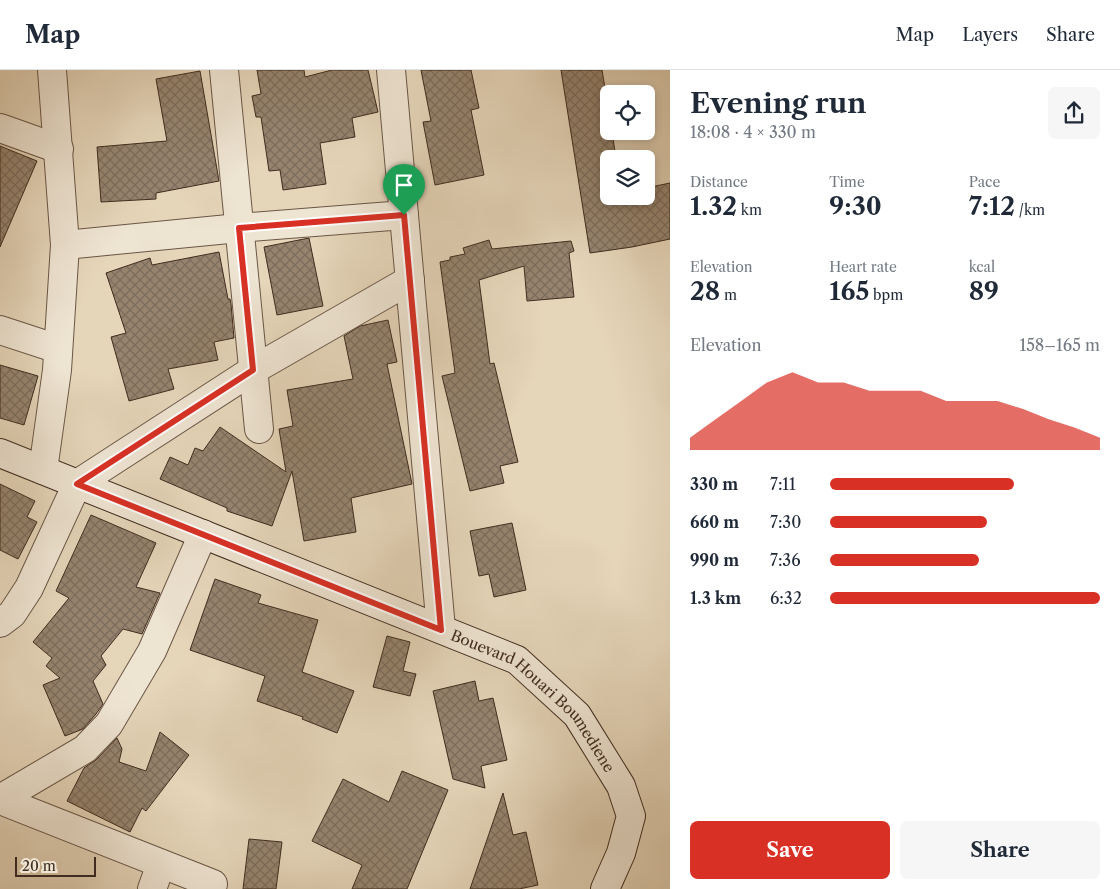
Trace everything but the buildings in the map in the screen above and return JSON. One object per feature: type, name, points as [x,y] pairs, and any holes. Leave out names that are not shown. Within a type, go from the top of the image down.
[{"type":"street","points":[[42,470],[57,370],[65,245],[52,70]]},
{"type":"street","points":[[224,70],[259,429]]},
{"type":"street","points":[[391,70],[441,630]]},
{"type":"street","points":[[0,128],[59,149]]},
{"type":"street","points":[[65,245],[239,228],[404,215]]},
{"type":"street","points":[[0,623],[12,614],[29,588],[77,484],[253,370],[410,280]]},
{"type":"street","points":[[0,330],[58,349]]},
{"type":"street","name":"Bouevard Houari Boumediene","points":[[0,453],[517,660],[577,715],[621,786],[630,816],[621,853],[605,889]]},
{"type":"street","points":[[0,799],[85,749],[109,724],[152,652],[203,534]]},
{"type":"street","points":[[0,799],[214,884]]},
{"type":"street","points":[[152,889],[161,864]]},
{"type":"route","points":[[404,215],[441,630],[77,484],[253,370],[239,228],[404,215]]}]
